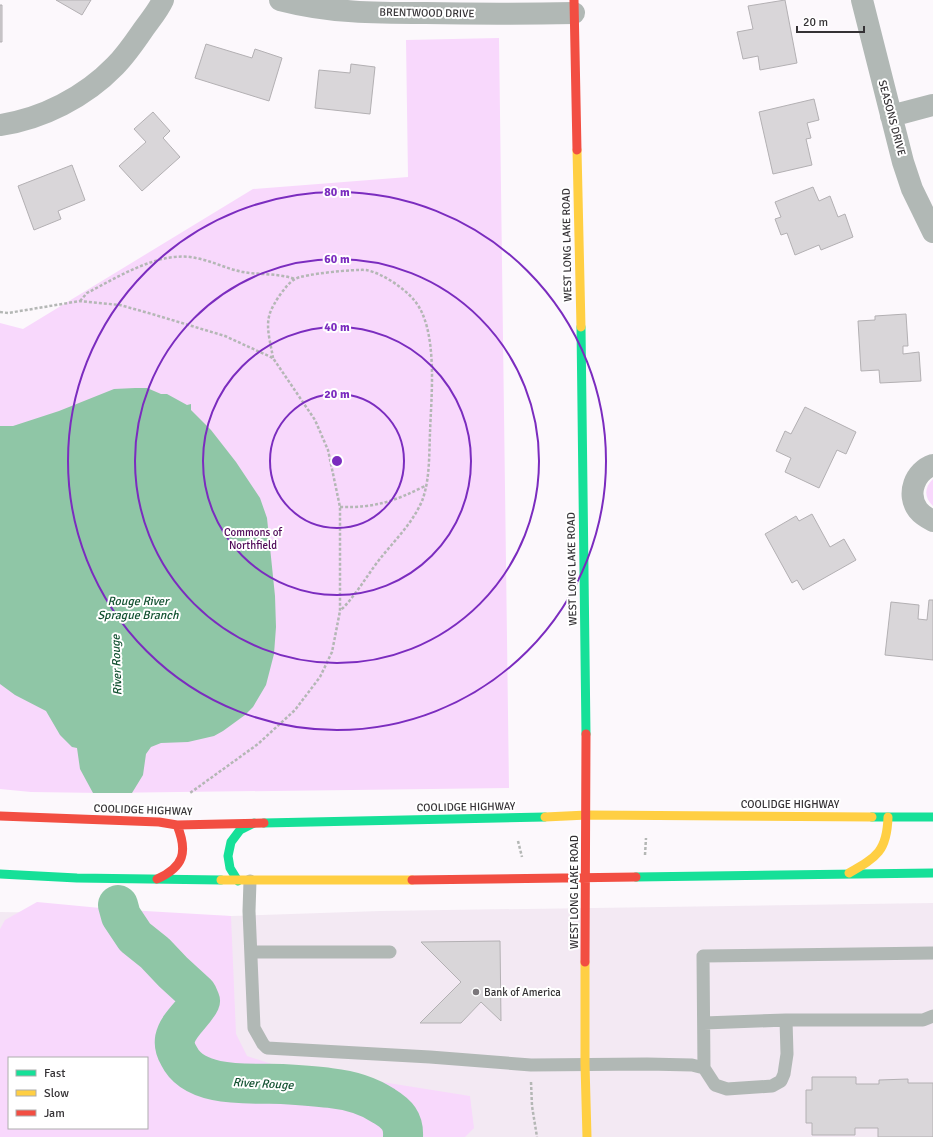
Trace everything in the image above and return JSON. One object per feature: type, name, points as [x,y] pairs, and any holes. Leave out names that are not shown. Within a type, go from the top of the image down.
[{"type":"main road","name":"WEST LONG LAKE ROAD","points":[[574,6],[582,384],[587,815],[585,878],[585,1064],[587,1137]]},
{"type":"main road","name":"COOLIDGE HIGHWAY","points":[[0,816],[160,822],[177,825],[499,819],[587,815],[933,817]]},
{"type":"main road","points":[[849,873],[871,860],[881,851],[886,839],[888,817]]},
{"type":"main road","points":[[244,881],[230,868],[228,856],[231,842],[240,830],[254,823]]},
{"type":"main road","points":[[157,879],[172,871],[180,860],[184,846],[182,835],[177,825]]},
{"type":"main road","points":[[0,874],[77,878],[244,881],[372,881],[933,873]]},
{"type":"street","points":[[0,125],[24,120],[44,113],[96,84],[115,67],[127,53],[163,0]]},
{"type":"street","name":"BRENTWOOD DRIVE","points":[[280,0],[323,9],[360,6],[502,14],[574,6]]},
{"type":"street","name":"SEASONS DRIVE","points":[[862,0],[891,116],[912,189],[933,232]]},
{"type":"street","points":[[891,116],[933,105]]},
{"type":"street","points":[[933,464],[927,466],[919,473],[914,482],[912,493],[914,503],[918,510],[925,517],[933,521]]},
{"type":"lane","points":[[244,881],[249,910],[254,1028],[263,1044],[268,1048],[430,1057],[531,1066],[585,1064],[692,1065],[704,1068]]},
{"type":"lane","points":[[251,952],[390,952]]},
{"type":"lane","points":[[786,1020],[787,1054],[784,1074],[781,1081],[772,1086],[727,1089],[715,1085],[704,1068],[703,956],[933,953]]},
{"type":"lane","points":[[704,1023],[786,1020],[923,1020],[933,1016]]},
{"type":"path","points":[[80,301],[87,293],[147,264],[164,258],[179,256],[195,257],[243,272],[286,276],[295,279],[331,272],[366,270],[385,277],[414,300],[423,312],[430,342],[432,372],[428,467],[422,501],[411,522],[379,560],[351,600],[340,611]]},
{"type":"path","points":[[190,793],[258,744],[295,710],[320,676],[332,652],[340,611],[340,507],[328,450],[315,420],[273,358],[268,332],[270,314],[279,296],[295,279]]},
{"type":"path","points":[[0,312],[80,301],[120,305],[225,336],[273,358]]},
{"type":"path","points":[[340,507],[357,508],[377,505],[402,498],[425,486]]},
{"type":"path","points":[[645,856],[646,832]]},
{"type":"path","points":[[518,840],[522,860]]},
{"type":"path","points":[[531,1079],[532,1106],[537,1137]]},
{"type":"shaded area","points":[[933,903],[933,1137],[0,1137],[0,912],[231,916],[380,911]]},
{"type":"green space","name":"Commons of Northfield","points":[[499,38],[509,788],[102,793],[31,792],[0,789],[0,323],[23,329],[253,189],[408,177],[406,40]]},
{"type":"green space","points":[[933,479],[933,506],[928,500],[926,492],[928,485]]},
{"type":"green space","points":[[37,902],[111,909],[231,916],[236,1034],[247,1056],[275,1065],[470,1096],[474,1128],[465,1137],[0,1137],[0,929],[5,920]]},
{"type":"water","name":"Rouge River Sprague Branch","points":[[147,388],[161,394],[167,394],[187,405],[191,404],[191,410],[211,430],[236,462],[260,498],[267,518],[275,596],[276,627],[274,654],[266,685],[253,707],[245,715],[214,736],[188,742],[161,743],[151,747],[146,754],[143,775],[132,793],[93,793],[80,769],[77,748],[72,747],[60,735],[46,711],[15,695],[0,684],[0,426],[13,426],[59,411],[114,389]]},
{"type":"building","points":[[56,0],[91,0],[82,15]]},
{"type":"building","points":[[785,0],[797,63],[760,70],[758,56],[743,59],[737,32],[753,29],[748,6]]},
{"type":"building","points":[[0,5],[2,5],[2,42],[0,42]]},
{"type":"building","points":[[206,44],[252,58],[255,49],[282,58],[269,101],[195,78]]},
{"type":"building","points":[[351,64],[375,67],[370,114],[315,108],[319,70],[350,73]]},
{"type":"building","points":[[814,99],[819,120],[807,123],[811,138],[806,139],[812,165],[773,174],[759,112]]},
{"type":"building","points":[[153,112],[170,131],[163,138],[180,157],[142,191],[119,166],[146,142],[134,129]]},
{"type":"building","points":[[72,165],[85,200],[58,211],[61,219],[34,230],[18,186]]},
{"type":"building","points":[[813,187],[819,201],[830,196],[838,217],[845,214],[853,237],[821,250],[819,245],[795,255],[787,233],[781,235],[775,219],[781,217],[775,202]]},
{"type":"building","points":[[906,314],[908,346],[903,346],[903,354],[919,352],[921,381],[880,383],[879,370],[861,371],[858,321],[875,320],[875,316]]},
{"type":"building","points":[[805,407],[856,432],[846,454],[837,450],[819,488],[785,472],[791,458],[776,451],[785,431],[791,434]]},
{"type":"building","points":[[812,514],[830,547],[844,539],[856,560],[803,590],[797,580],[792,583],[765,534],[796,516],[799,521]]},
{"type":"building","points":[[929,600],[933,600],[933,660],[885,655],[891,602],[919,605],[918,619],[927,620]]},
{"type":"building","name":"Bank of America","points":[[500,941],[501,1021],[481,1002],[461,1023],[420,1023],[461,982],[421,942]]},
{"type":"building","points":[[812,1077],[856,1077],[856,1084],[879,1084],[879,1080],[908,1079],[908,1083],[933,1083],[933,1137],[878,1137],[878,1128],[855,1128],[855,1135],[812,1135],[812,1123],[806,1123],[806,1090],[812,1090]]},
{"type":"waterway","name":"River Rouge","points":[[118,905],[121,916],[135,937],[155,953],[197,994],[200,1001],[179,1029],[175,1039],[177,1052],[187,1067],[198,1074],[225,1082],[312,1086],[337,1089],[358,1094],[378,1102],[396,1115],[401,1122],[403,1137]]},
{"type":"traffic: fast","points":[[581,327],[586,734]]},
{"type":"traffic: fast","points":[[264,823],[545,817]]},
{"type":"traffic: fast","points":[[872,817],[933,817]]},
{"type":"traffic: fast","points":[[238,881],[230,868],[228,856],[231,842],[240,830],[254,823]]},
{"type":"traffic: fast","points":[[636,877],[933,873]]},
{"type":"traffic: fast","points":[[0,874],[77,878],[221,880]]},
{"type":"traffic: slow","points":[[577,150],[581,327]]},
{"type":"traffic: slow","points":[[545,817],[587,815],[872,817]]},
{"type":"traffic: slow","points":[[849,873],[867,862],[879,852],[885,838],[888,817]]},
{"type":"traffic: slow","points":[[221,880],[412,880]]},
{"type":"traffic: slow","points":[[585,962],[587,1137]]},
{"type":"traffic: jam","points":[[574,0],[577,150]]},
{"type":"traffic: jam","points":[[585,962],[586,734]]},
{"type":"traffic: jam","points":[[0,816],[159,822],[177,825],[264,823]]},
{"type":"traffic: jam","points":[[157,879],[173,869],[181,858],[183,851],[177,825]]},
{"type":"traffic: jam","points":[[412,880],[636,877]]},
{"type":"place","name":"Bank of America","points":[[476,992]]}]
